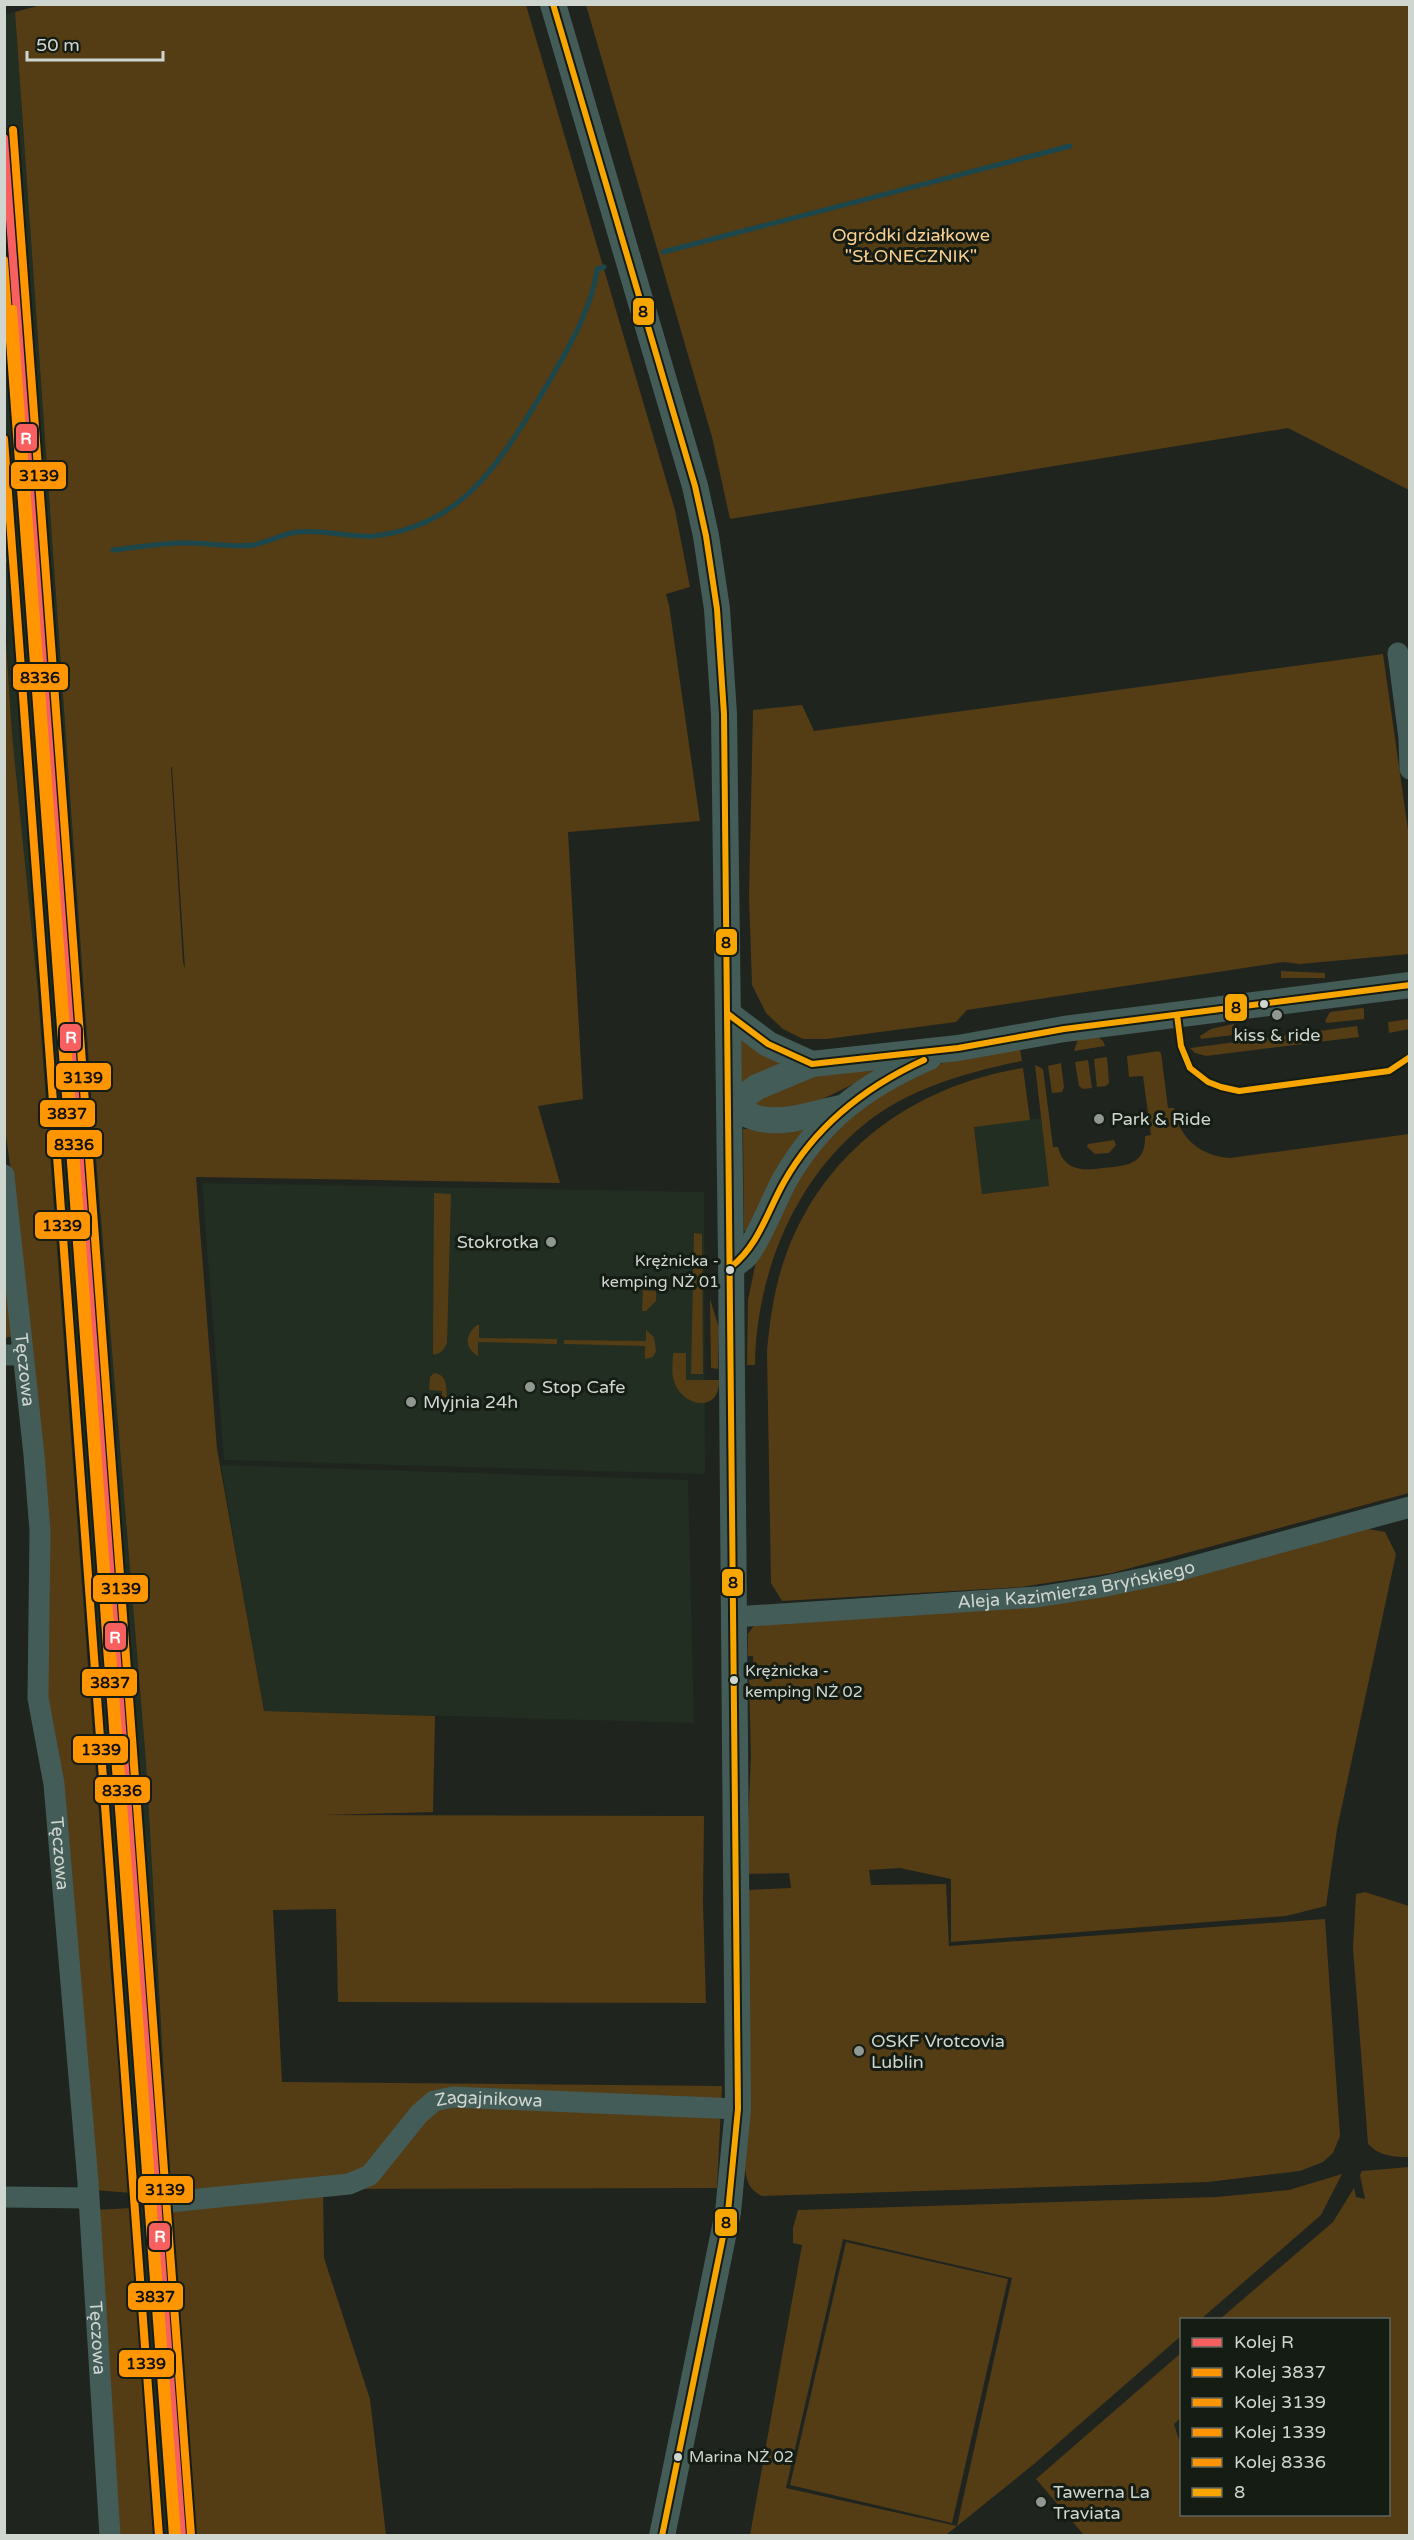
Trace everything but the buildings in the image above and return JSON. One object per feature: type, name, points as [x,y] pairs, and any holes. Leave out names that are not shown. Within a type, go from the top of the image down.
[{"type":"street","points":[[553,4],[675,416],[706,536],[717,609],[723,686],[731,1267],[738,2109],[728,2212],[662,2535]]},
{"type":"street","points":[[1398,652],[1409,738],[1410,769]]},
{"type":"street","points":[[729,1107],[757,1087],[812,1064],[957,1048],[1064,1029],[1410,986]]},
{"type":"street","points":[[728,1014],[768,1044],[812,1064]]},
{"type":"street","points":[[731,1267],[747,1254],[785,1180],[805,1149],[842,1108],[860,1093],[896,1072],[957,1048]]},
{"type":"street","points":[[729,1107],[770,1120],[787,1119],[842,1108]]},
{"type":"street","name":"Tęczowa","points":[[4,1175],[14,1355],[40,1531],[38,1698],[54,1784],[88,2198],[110,2535]]},
{"type":"street","name":"Aleja Kazimierza Bryńskiego","points":[[734,1617],[1036,1597],[1101,1587],[1173,1572],[1410,1507]]},
{"type":"street","name":"Zagajnikowa","points":[[169,2202],[349,2184],[370,2175],[419,2114],[434,2101],[453,2097],[738,2109]]},
{"type":"street","points":[[4,2197],[88,2198]]},
{"type":"shaded area","points":[[15,12],[93,1122],[146,1762],[170,2190],[132,2193],[111,1976],[38,993],[12,734],[5,610],[4,14]]},
{"type":"shaded area","points":[[1041,1118],[1049,1186],[982,1194],[974,1126]]},
{"type":"shaded area","points":[[202,1183],[704,1192],[705,1474],[224,1460]]},
{"type":"shaded area","points":[[221,1465],[688,1480],[694,1723],[264,1711]]},
{"type":"shaded area","points":[[165,2207],[193,2535],[158,2535],[156,2514],[132,2208]]},
{"type":"green space","points":[[45,4],[526,5],[675,510],[690,587],[666,594],[700,821],[568,832],[583,1099],[538,1106],[560,1183],[196,1177],[217,1449],[264,1711],[435,1716],[433,1812],[322,1815],[704,1816],[703,1903],[706,2003],[338,2002],[336,1909],[273,1910],[282,2082],[722,2086],[717,2188],[323,2189],[324,2258],[370,2399],[386,2535],[193,2535],[165,2207],[171,2202],[146,1762],[93,1122],[15,12]],"holes":[[[172,767],[185,969],[183,962]]]},
{"type":"green space","name":"Ogródki działkowe \"SŁONECZNIK\"","points":[[586,5],[1409,5],[1409,490],[1288,428],[730,519],[712,437]]},
{"type":"green space","points":[[4,610],[12,734],[38,993],[111,1976],[132,2193],[94,2190],[44,1696],[23,1260],[6,1136],[5,1109]]},
{"type":"green space","points":[[1383,654],[1409,837],[1409,954],[1300,964],[1283,962],[967,1010],[956,1022],[827,1039],[803,1039],[783,1029],[766,1013],[752,985],[749,897],[753,710],[802,705],[814,731]]},
{"type":"green space","points":[[1281,971],[1325,973],[1325,978],[1281,978]]},
{"type":"green space","points":[[1362,1008],[1364,1019],[1327,1023],[1325,1021],[1330,1012]]},
{"type":"green space","points":[[1409,1019],[1409,1029],[1389,1033],[1388,1022]]},
{"type":"green space","points":[[1233,1024],[1241,1030],[1241,1034],[1201,1039],[1200,1036],[1211,1029]]},
{"type":"green space","points":[[1357,1026],[1359,1037],[1206,1056],[1195,1053],[1190,1048]]},
{"type":"green space","points":[[1094,1034],[1103,1041],[1105,1046],[1074,1051],[1078,1039]]},
{"type":"green space","points":[[745,1036],[792,1064],[740,1086],[737,1040]]},
{"type":"green space","points":[[1020,1049],[1022,1061],[961,1076],[901,1100],[866,1123],[818,1172],[784,1232],[772,1264],[757,1331],[755,1365],[747,1365],[748,1300],[755,1266],[761,1249],[803,1167],[844,1122],[878,1096],[937,1065],[958,1058]]},
{"type":"green space","points":[[1158,1051],[1161,1053],[1168,1108],[1174,1108],[1181,1128],[1193,1144],[1209,1154],[1230,1158],[1409,1134],[1409,1493],[1112,1573],[1021,1587],[782,1601],[771,1583],[768,1339],[776,1288],[787,1252],[804,1215],[826,1182],[851,1153],[879,1128],[911,1107],[946,1090],[983,1077],[1023,1068],[1030,1120],[974,1127],[982,1194],[1049,1186],[1035,1065],[1043,1069],[1053,1147],[1058,1147],[1065,1161],[1075,1168],[1082,1169],[1127,1165],[1142,1153],[1145,1136],[1151,1135],[1143,1076],[1129,1077],[1127,1056]]},
{"type":"green space","points":[[1107,1057],[1109,1083],[1106,1086],[1097,1087],[1094,1059]]},
{"type":"green space","points":[[1088,1060],[1092,1088],[1083,1089],[1079,1086],[1075,1062]]},
{"type":"green space","points":[[1061,1063],[1064,1087],[1062,1092],[1052,1093],[1048,1066]]},
{"type":"green space","points":[[880,1065],[880,1074],[805,1106],[774,1109],[756,1106],[754,1099],[782,1082]]},
{"type":"green space","points":[[821,1116],[780,1172],[747,1232],[744,1231],[743,1129],[763,1129]]},
{"type":"green space","points":[[1114,1140],[1116,1145],[1109,1153],[1095,1154],[1087,1147],[1088,1144]]},
{"type":"green space","points":[[434,1193],[451,1194],[447,1343],[442,1352],[438,1354],[433,1354]]},
{"type":"green space","points":[[4,1226],[13,1336],[5,1338],[4,1338]]},
{"type":"green space","points":[[694,1233],[702,1234],[703,1374],[691,1374]]},
{"type":"green space","points":[[643,1290],[656,1291],[656,1301],[646,1311],[642,1311]]},
{"type":"green space","points":[[710,1299],[719,1328],[718,1369],[711,1368]]},
{"type":"green space","points":[[479,1325],[479,1338],[557,1339],[557,1344],[478,1342],[478,1356],[468,1345],[468,1337]]},
{"type":"green space","points":[[646,1330],[654,1337],[656,1351],[653,1357],[645,1359],[645,1346],[564,1344],[564,1340],[646,1341]]},
{"type":"green space","points":[[673,1353],[686,1353],[686,1380],[719,1380],[718,1391],[713,1398],[700,1403],[692,1401],[678,1390],[673,1375]]},
{"type":"green space","points":[[434,1373],[444,1379],[447,1398],[442,1398],[442,1391],[429,1390],[430,1377]]},
{"type":"green space","points":[[1368,1529],[1385,1532],[1396,1554],[1337,1829],[1326,1906],[1286,1916],[951,1942],[951,1879],[900,1868],[869,1870],[871,1885],[946,1884],[949,1946],[1325,1919],[1340,2136],[1333,2153],[1323,2162],[1300,2171],[1208,2182],[762,2196],[754,2191],[748,2182],[745,2168],[746,1890],[791,1888],[789,1873],[746,1874],[751,1755],[749,1680],[754,1679],[753,1656],[748,1656],[748,1634],[755,1624],[1038,1603]]},
{"type":"green space","points":[[1365,1892],[1409,1906],[1409,2157],[1387,2155],[1368,2144],[1353,1948],[1356,1894]]},
{"type":"green space","points":[[1409,2167],[1409,2535],[1084,2535],[1036,2479],[1180,2354],[1180,2419],[1174,2424],[1180,2443],[1180,2516],[1390,2516],[1390,2318],[1221,2318],[1333,2222],[1354,2188],[1356,2197],[1365,2199],[1360,2175],[1362,2171]]},
{"type":"green space","points":[[1342,2174],[1321,2215],[1202,2318],[1180,2318],[1180,2337],[1034,2464],[946,2535],[750,2535],[802,2245],[793,2243],[793,2228],[798,2210],[1216,2197],[1289,2190]],"holes":[[[843,2239],[1012,2278],[957,2526],[786,2488]]]},
{"type":"green space","points":[[132,2208],[158,2535],[116,2535],[94,2210]]},
{"type":"green space","points":[[846,2242],[1008,2279],[952,2523],[790,2485]]},
{"type":"waterway","points":[[663,252],[1070,146]]},
{"type":"waterway","points":[[113,550],[181,543],[246,546],[306,531],[374,536],[404,530],[430,520],[453,507],[472,490],[507,449],[538,400],[582,320],[597,269],[604,267]]},
{"type":"waterway","points":[[4,560],[11,560]]},
{"type":"rail line","name":"3139","points":[[13,130],[191,2535]]},
{"type":"rail line","name":"R","points":[[4,138],[182,2536]]},
{"type":"rail line","name":"3837","points":[[4,260],[173,2536]]},
{"type":"rail line","name":"8336","points":[[13,309],[177,2535]]},
{"type":"rail line","name":"1339","points":[[4,439],[159,2536]]},
{"type":"transit line","name":"8","points":[[553,4],[695,486],[706,536],[717,609],[724,714],[738,2109],[728,2212],[662,2536]]},
{"type":"transit line","name":"8","points":[[728,1014],[768,1044],[812,1064],[958,1048],[1064,1029],[1410,985]]},
{"type":"transit line","name":"8","points":[[1177,1015],[1181,1046],[1190,1068],[1208,1082],[1239,1091],[1389,1071],[1410,1057]]},
{"type":"transit line","name":"8","points":[[731,1267],[749,1249],[784,1182],[811,1143],[827,1125],[862,1095],[924,1060]]},
{"type":"place","name":"kiss & ride","points":[[1277,1015]]},
{"type":"place","name":"Park & Ride","points":[[1099,1119]]},
{"type":"place","name":"Stokrotka","points":[[551,1242]]},
{"type":"place","name":"Krężnicka - kemping NŻ 01","points":[[730,1270]]},
{"type":"place","name":"Stop Cafe","points":[[530,1387]]},
{"type":"place","name":"Myjnia 24h","points":[[411,1402]]},
{"type":"place","name":"Krężnicka - kemping NŻ 02","points":[[734,1680]]},
{"type":"place","name":"OSKF Vrotcovia Lublin","points":[[859,2051]]},
{"type":"place","name":"Marina NŻ 02","points":[[678,2457]]},
{"type":"place","name":"Tawerna La Traviata","points":[[1041,2502]]}]
